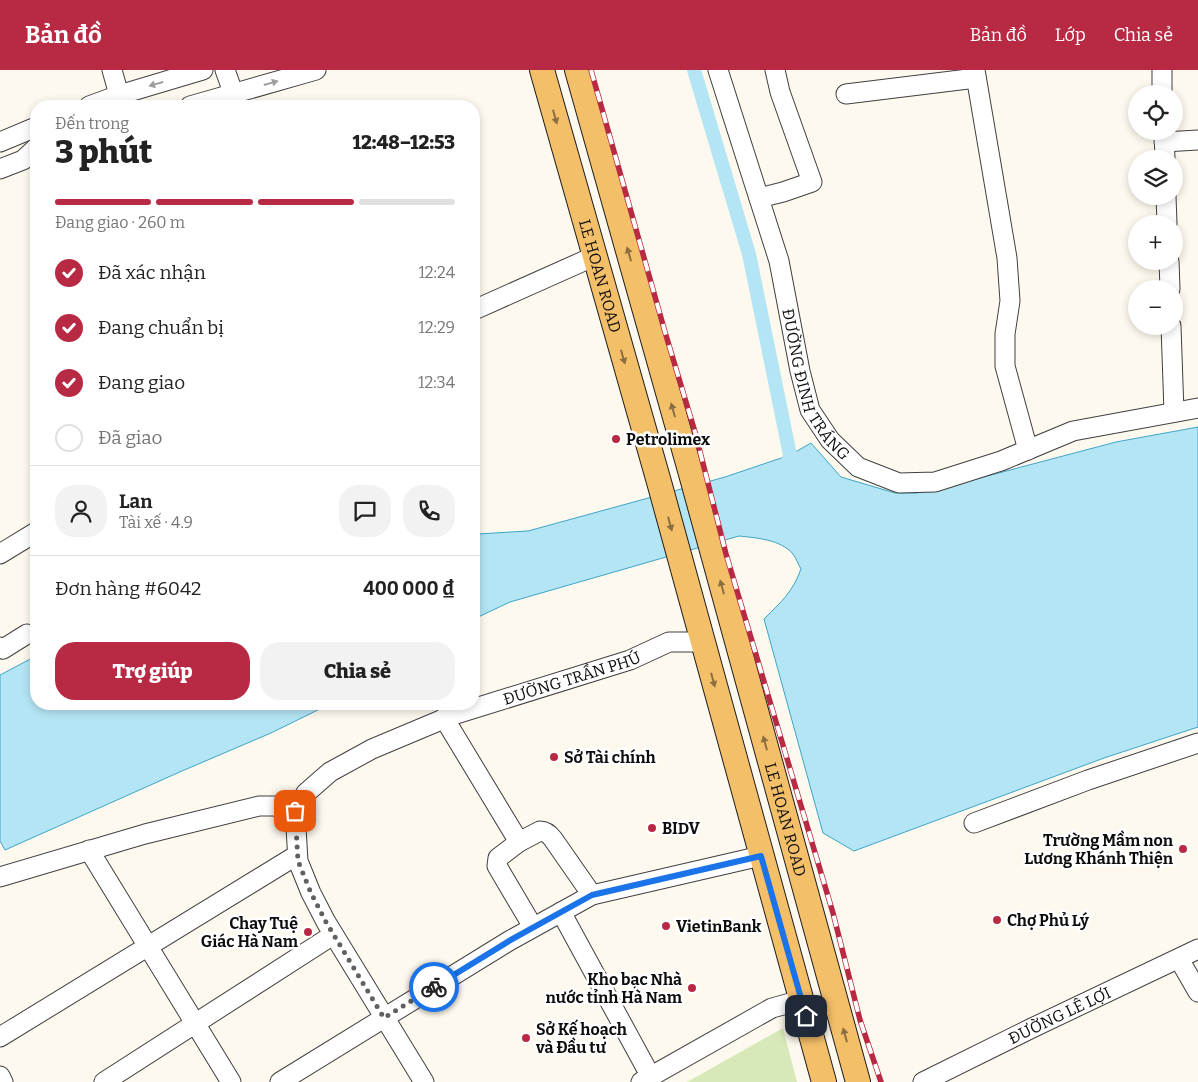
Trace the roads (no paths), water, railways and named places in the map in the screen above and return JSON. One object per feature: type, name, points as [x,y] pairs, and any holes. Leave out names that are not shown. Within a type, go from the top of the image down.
[{"type":"main road","name":"LE HOAN ROAD","points":[[542,70],[659,482],[824,1082]]},
{"type":"main road","name":"LE HOAN ROAD","points":[[576,70],[691,474],[858,1082]]},
{"type":"main road","points":[[702,642],[734,634]]},
{"type":"street","points":[[112,70],[119,95]]},
{"type":"street","points":[[105,100],[203,70]]},
{"type":"street","points":[[225,70],[236,100],[316,70]]},
{"type":"street","name":"ĐƯỜNG ĐINH TRÁNG","points":[[718,70],[779,261],[800,371],[810,410],[830,440],[858,467],[899,483],[935,482],[1001,461],[1073,431],[1198,408]]},
{"type":"street","points":[[759,198],[812,182],[780,92],[775,70]]},
{"type":"street","points":[[1162,70],[1162,85]]},
{"type":"street","points":[[846,94],[976,74],[1008,258],[1010,302],[1005,334],[1005,366],[1028,450]]},
{"type":"street","points":[[0,128],[13,125],[30,134]]},
{"type":"street","points":[[0,142],[30,138]]},
{"type":"street","points":[[0,154],[30,139]]},
{"type":"street","points":[[1164,144],[1198,140]]},
{"type":"street","points":[[0,169],[23,160],[30,147]]},
{"type":"street","points":[[480,307],[595,256]]},
{"type":"street","points":[[1171,335],[1174,412]]},
{"type":"street","points":[[0,554],[30,536]]},
{"type":"street","points":[[0,648],[3,649],[27,634]]},
{"type":"street","name":"ĐƯỜNG TRẦN PHÚ","points":[[480,707],[630,660],[669,642],[702,642]]},
{"type":"street","name":"ĐƯỜNG TRẦN PHÚ","points":[[295,811],[306,793],[330,772],[372,749],[444,718],[470,710]]},
{"type":"street","points":[[444,718],[519,842]]},
{"type":"street","points":[[974,823],[1088,780],[1198,743]]},
{"type":"street","points":[[0,877],[145,834],[259,806],[274,806],[295,811],[298,861],[311,893],[334,935],[424,1082]]},
{"type":"street","points":[[533,927],[497,866],[498,858],[519,842],[540,831],[549,834],[592,895]]},
{"type":"street","points":[[89,850],[231,1082]]},
{"type":"street","points":[[0,1038],[297,855]]},
{"type":"street","points":[[280,1082],[533,927],[592,895],[761,856]]},
{"type":"street","points":[[561,912],[646,1079],[772,1008],[801,1000]]},
{"type":"street","points":[[104,1082],[334,935]]},
{"type":"street","name":"ĐƯỜNG LÊ LỢI","points":[[923,1082],[1198,949]]},
{"type":"street","points":[[1179,959],[1198,992]]},
{"type":"street","points":[[0,1076],[3,1082]]},
{"type":"water","points":[[1198,427],[1198,727],[1104,758],[854,851],[823,833],[764,619],[790,591],[801,569],[788,549],[768,540],[739,536],[510,602],[480,616],[480,534],[528,531],[725,477],[790,455],[811,443],[841,477],[895,493],[917,493],[1116,442]]},
{"type":"water","points":[[30,659],[30,710],[318,710],[271,733],[5,850],[0,841],[0,675]]},
{"type":"waterway","points":[[694,70],[749,254],[790,455],[785,471]]},
{"type":"railway","points":[[591,70],[695,432],[726,554],[833,913],[860,1020],[881,1082]]},
{"type":"place","name":"Petrolimex","points":[[616,439]]},
{"type":"place","name":"Sở Tài chính","points":[[554,757]]},
{"type":"place","name":"BIDV","points":[[652,828]]},
{"type":"place","name":"Trường Mầm non Lương Khánh Thiện","points":[[1183,849]]},
{"type":"place","name":"Chợ Phủ Lý","points":[[997,920]]},
{"type":"place","name":"VietinBank","points":[[666,926]]},
{"type":"place","name":"Chay Tuệ Giác Hà Nam","points":[[308,932]]},
{"type":"place","name":"Kho bạc Nhà nước tỉnh Hà Nam","points":[[692,988]]},
{"type":"place","name":"Sở Kế hoạch và Đầu tư","points":[[526,1038]]}]
